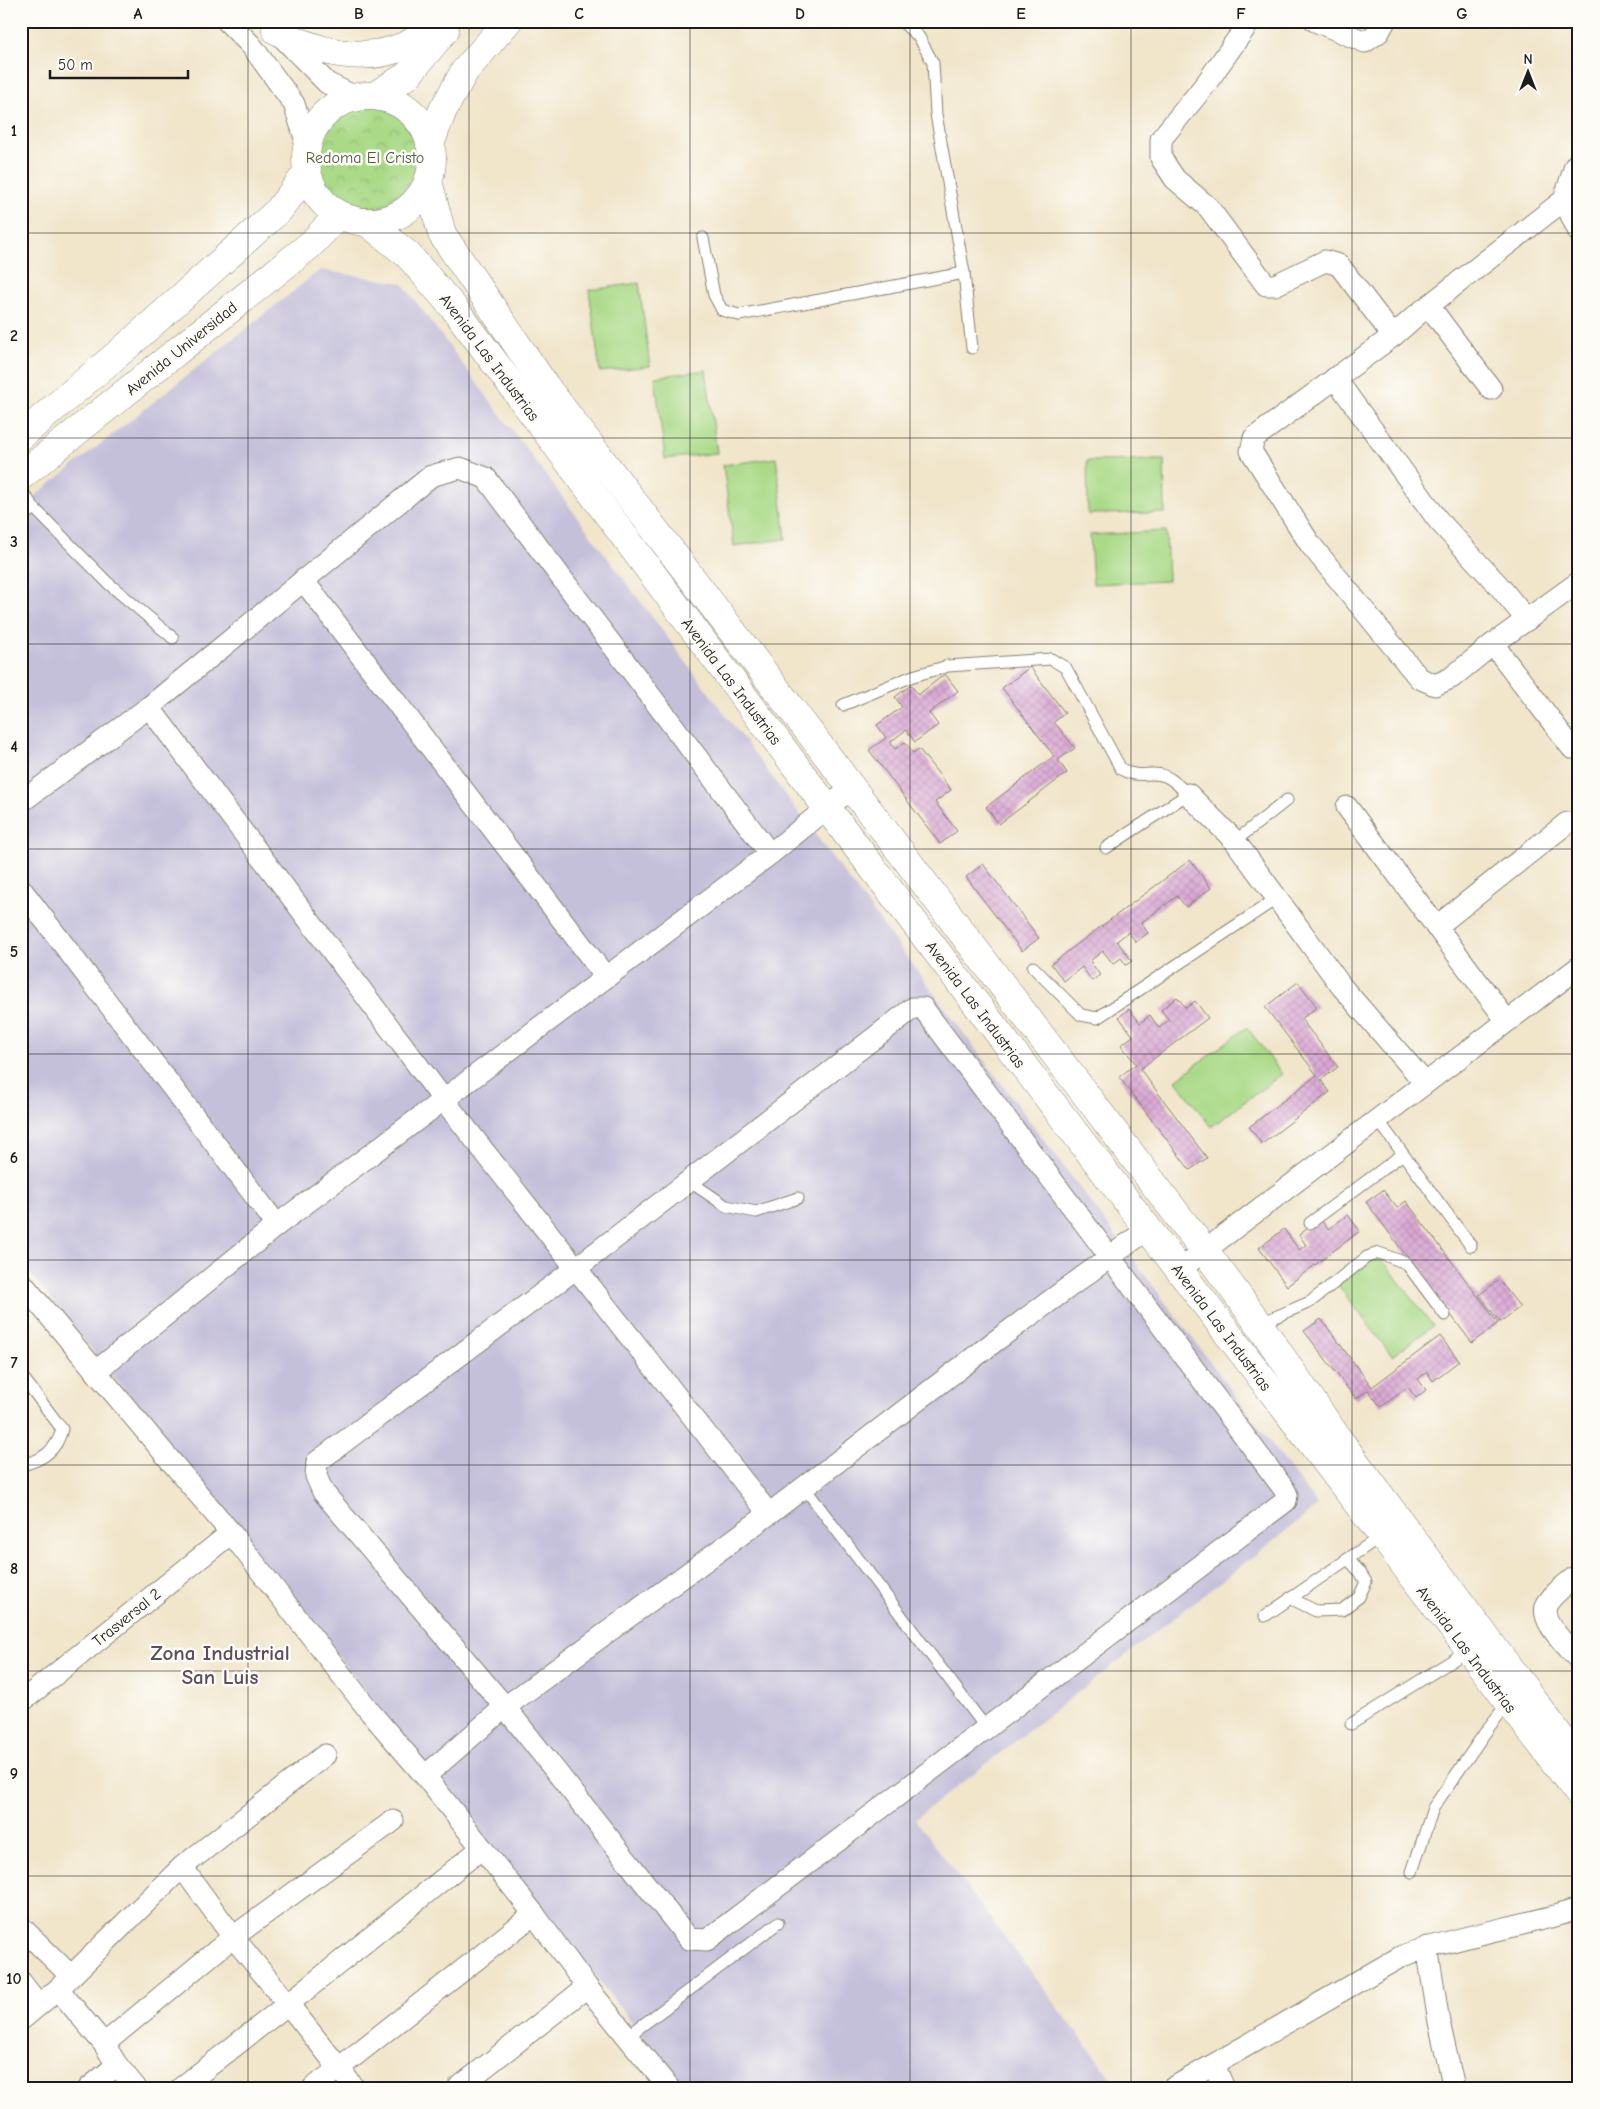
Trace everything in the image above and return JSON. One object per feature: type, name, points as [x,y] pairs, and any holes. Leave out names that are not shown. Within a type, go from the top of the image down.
[{"type":"street","points":[[227,21],[251,45],[294,104],[307,144]]},
{"type":"street","points":[[272,26],[295,42],[321,50],[362,55],[403,47],[420,38],[443,21]]},
{"type":"street","points":[[272,26],[327,83],[365,97],[393,101],[410,111],[423,126],[430,144],[432,163],[428,181],[421,195],[411,206],[398,215],[383,221],[367,222],[338,216],[323,203],[313,189],[307,173],[305,158],[307,144],[314,127],[324,114],[339,104],[365,97],[407,76],[453,21]]},
{"type":"street","points":[[430,144],[443,110],[464,72],[508,21]]},
{"type":"street","points":[[1250,21],[1204,85],[1161,139],[1161,158],[1175,179],[1208,207],[1266,285],[1276,285],[1325,261],[1339,265],[1393,336]]},
{"type":"street","points":[[1315,21],[1365,42],[1379,32],[1385,21]]},
{"type":"street","points":[[1579,161],[1575,166],[1564,200],[1393,336],[1254,438],[1250,452],[1310,544],[1419,678],[1435,684],[1450,678],[1493,644],[1579,582]]},
{"type":"street","points":[[21,436],[126,347],[279,210],[307,173]]},
{"type":"street","name":"Avenida Las Industrias","points":[[428,181],[442,234],[546,386],[1205,1251],[1259,1324],[1336,1436],[1579,1762]]},
{"type":"street","points":[[1564,200],[1579,232]]},
{"type":"street","name":"Avenida Universidad","points":[[21,476],[310,246],[338,216]]},
{"type":"street","name":"Avenida Las Industrias","points":[[367,222],[408,254],[454,308],[827,808],[1579,1794]]},
{"type":"street","points":[[1429,306],[1491,389]]},
{"type":"street","points":[[1335,378],[1438,520],[1500,587],[1526,620]]},
{"type":"street","points":[[21,802],[149,707],[431,476],[460,468],[486,478],[770,854]]},
{"type":"street","points":[[303,580],[605,976]]},
{"type":"street","points":[[1493,644],[1572,748]]},
{"type":"street","points":[[149,707],[443,1099],[769,1514]]},
{"type":"street","points":[[95,1372],[277,1225],[605,976],[770,854],[852,788]]},
{"type":"street","points":[[1188,794],[1235,841],[1342,987],[1425,1083]]},
{"type":"street","points":[[1347,807],[1507,1021]]},
{"type":"street","points":[[1436,927],[1567,823]]},
{"type":"street","points":[[21,889],[277,1225]]},
{"type":"street","points":[[1179,1270],[1579,967]]},
{"type":"street","points":[[913,1008],[923,1008],[1287,1495],[1286,1501],[707,1940],[688,1939],[505,1707],[323,1492],[316,1476],[317,1462],[575,1269],[688,1181],[913,1008]]},
{"type":"street","points":[[425,1776],[505,1707],[769,1514],[1109,1256],[1148,1229]]},
{"type":"street","points":[[21,1282],[230,1533],[371,1713],[425,1776],[482,1848],[587,1986],[669,2088]]},
{"type":"street","name":"Trasversal 2","points":[[21,1702],[230,1533]]},
{"type":"street","points":[[1579,1574],[1551,1599],[1546,1606],[1545,1614],[1549,1624],[1579,1660]]},
{"type":"street","points":[[21,2020],[64,1983],[182,1867],[325,1755]]},
{"type":"street","points":[[104,2044],[233,1937],[393,1821]]},
{"type":"street","points":[[180,2088],[482,1848]]},
{"type":"street","points":[[182,1867],[233,1937],[354,2088]]},
{"type":"street","points":[[1180,2086],[1214,2064],[1402,1956],[1427,1947],[1533,1923],[1579,1909]]},
{"type":"street","points":[[314,2088],[534,1914]]},
{"type":"street","points":[[21,1926],[64,1983],[117,2064],[136,2088]]},
{"type":"street","points":[[1427,1947],[1438,2022],[1454,2088]]},
{"type":"street","points":[[21,1982],[39,2005]]},
{"type":"street","points":[[458,2088],[587,1986]]},
{"type":"street","points":[[89,2088],[117,2064]]},
{"type":"street","points":[[1214,2064],[1224,2088]]},
{"type":"lane","points":[[901,21],[919,37],[933,63],[936,114],[964,273],[972,348]]},
{"type":"lane","points":[[703,238],[714,295],[722,310],[739,315],[964,273]]},
{"type":"lane","points":[[21,490],[34,508],[108,583],[173,638]]},
{"type":"lane","points":[[21,517],[34,508]]},
{"type":"lane","points":[[843,704],[913,676],[948,666],[1051,659],[1066,668],[1121,769],[1131,775],[1159,774],[1166,776],[1188,794],[1106,848]]},
{"type":"lane","points":[[1235,841],[1287,800]]},
{"type":"lane","points":[[1033,967],[1081,1015],[1097,1018],[1276,899]]},
{"type":"lane","points":[[1378,1120],[1471,1246]]},
{"type":"lane","points":[[1310,1223],[1403,1154]]},
{"type":"lane","points":[[688,1181],[726,1206],[756,1212],[798,1198]]},
{"type":"lane","points":[[1259,1324],[1310,1302],[1367,1257],[1379,1252],[1406,1263],[1444,1315]]},
{"type":"lane","points":[[21,1375],[62,1429],[59,1442],[51,1451],[21,1465]]},
{"type":"lane","points":[[804,1487],[986,1728]]},
{"type":"lane","points":[[1265,1616],[1382,1536]]},
{"type":"lane","points":[[1290,1598],[1316,1611],[1342,1610],[1359,1597],[1366,1582],[1348,1559]]},
{"type":"lane","points":[[1350,1724],[1469,1650]]},
{"type":"lane","points":[[1412,1872],[1433,1808],[1508,1702]]},
{"type":"lane","points":[[628,2036],[778,1922]]},
{"type":"shaded area","points":[[320,270],[402,283],[1318,1506],[915,1819],[1119,2088],[685,2088],[21,1262],[21,507]]},
{"type":"green space","name":"Redoma El Cristo","points":[[365,105],[385,109],[402,120],[413,137],[417,157],[413,177],[402,194],[385,205],[365,209],[345,205],[328,194],[317,177],[313,157],[317,137],[328,120],[345,109]]},
{"type":"green space","points":[[639,283],[650,366],[600,372],[589,290]]},
{"type":"green space","points":[[706,370],[717,453],[665,459],[655,377]]},
{"type":"green space","points":[[776,458],[786,539],[734,546],[723,465]]},
{"type":"green space","points":[[1164,460],[1165,513],[1088,514],[1087,461]]},
{"type":"green space","points":[[1166,531],[1168,581],[1093,584],[1090,535]]},
{"type":"green space","points":[[1247,1027],[1282,1074],[1211,1127],[1176,1080]]},
{"type":"green space","points":[[1379,1255],[1433,1326],[1392,1356],[1338,1285]]},
{"type":"building","points":[[1030,667],[1065,713],[1054,722],[1075,748],[1058,760],[1067,773],[999,824],[986,807],[1054,756],[1002,688]]},
{"type":"building","points":[[945,674],[958,691],[929,713],[938,725],[915,742],[906,730],[890,742],[895,749],[905,742],[913,753],[919,749],[951,790],[935,802],[957,831],[940,844],[869,750],[886,738],[877,725],[902,707],[895,697],[911,685],[918,695]]},
{"type":"building","points":[[1190,860],[1211,888],[1186,907],[1177,896],[1141,923],[1148,933],[1136,942],[1128,932],[1117,941],[1132,961],[1126,965],[1121,958],[1113,964],[1103,951],[1090,961],[1100,975],[1092,981],[1082,967],[1064,981],[1051,964]]},
{"type":"building","points":[[983,864],[1039,938],[1022,951],[966,877]]},
{"type":"building","points":[[1298,982],[1317,1007],[1301,1019],[1338,1067],[1321,1080],[1330,1092],[1262,1144],[1249,1127],[1317,1075],[1265,1007]]},
{"type":"building","points":[[1177,997],[1186,1008],[1195,1001],[1208,1018],[1140,1069],[1207,1158],[1190,1170],[1119,1077],[1136,1064],[1121,1045],[1133,1036],[1119,1017],[1129,1009],[1140,1023],[1150,1015],[1159,1028],[1169,1020],[1161,1010]]},
{"type":"building","points":[[1383,1190],[1397,1208],[1406,1201],[1498,1323],[1472,1343],[1366,1202]]},
{"type":"building","points":[[1348,1215],[1360,1231],[1287,1286],[1259,1248],[1284,1229],[1299,1250],[1306,1245],[1299,1235],[1320,1219],[1328,1229]]},
{"type":"building","points":[[1499,1280],[1520,1307],[1500,1322],[1479,1295]]},
{"type":"building","points":[[1321,1319],[1372,1387],[1440,1336],[1459,1361],[1433,1381],[1427,1372],[1418,1379],[1426,1390],[1416,1398],[1408,1387],[1381,1407],[1368,1390],[1356,1399],[1304,1331]]},
{"type":"district","name":"Zona Industrial San Luis","points":[[220,1665]]}]
